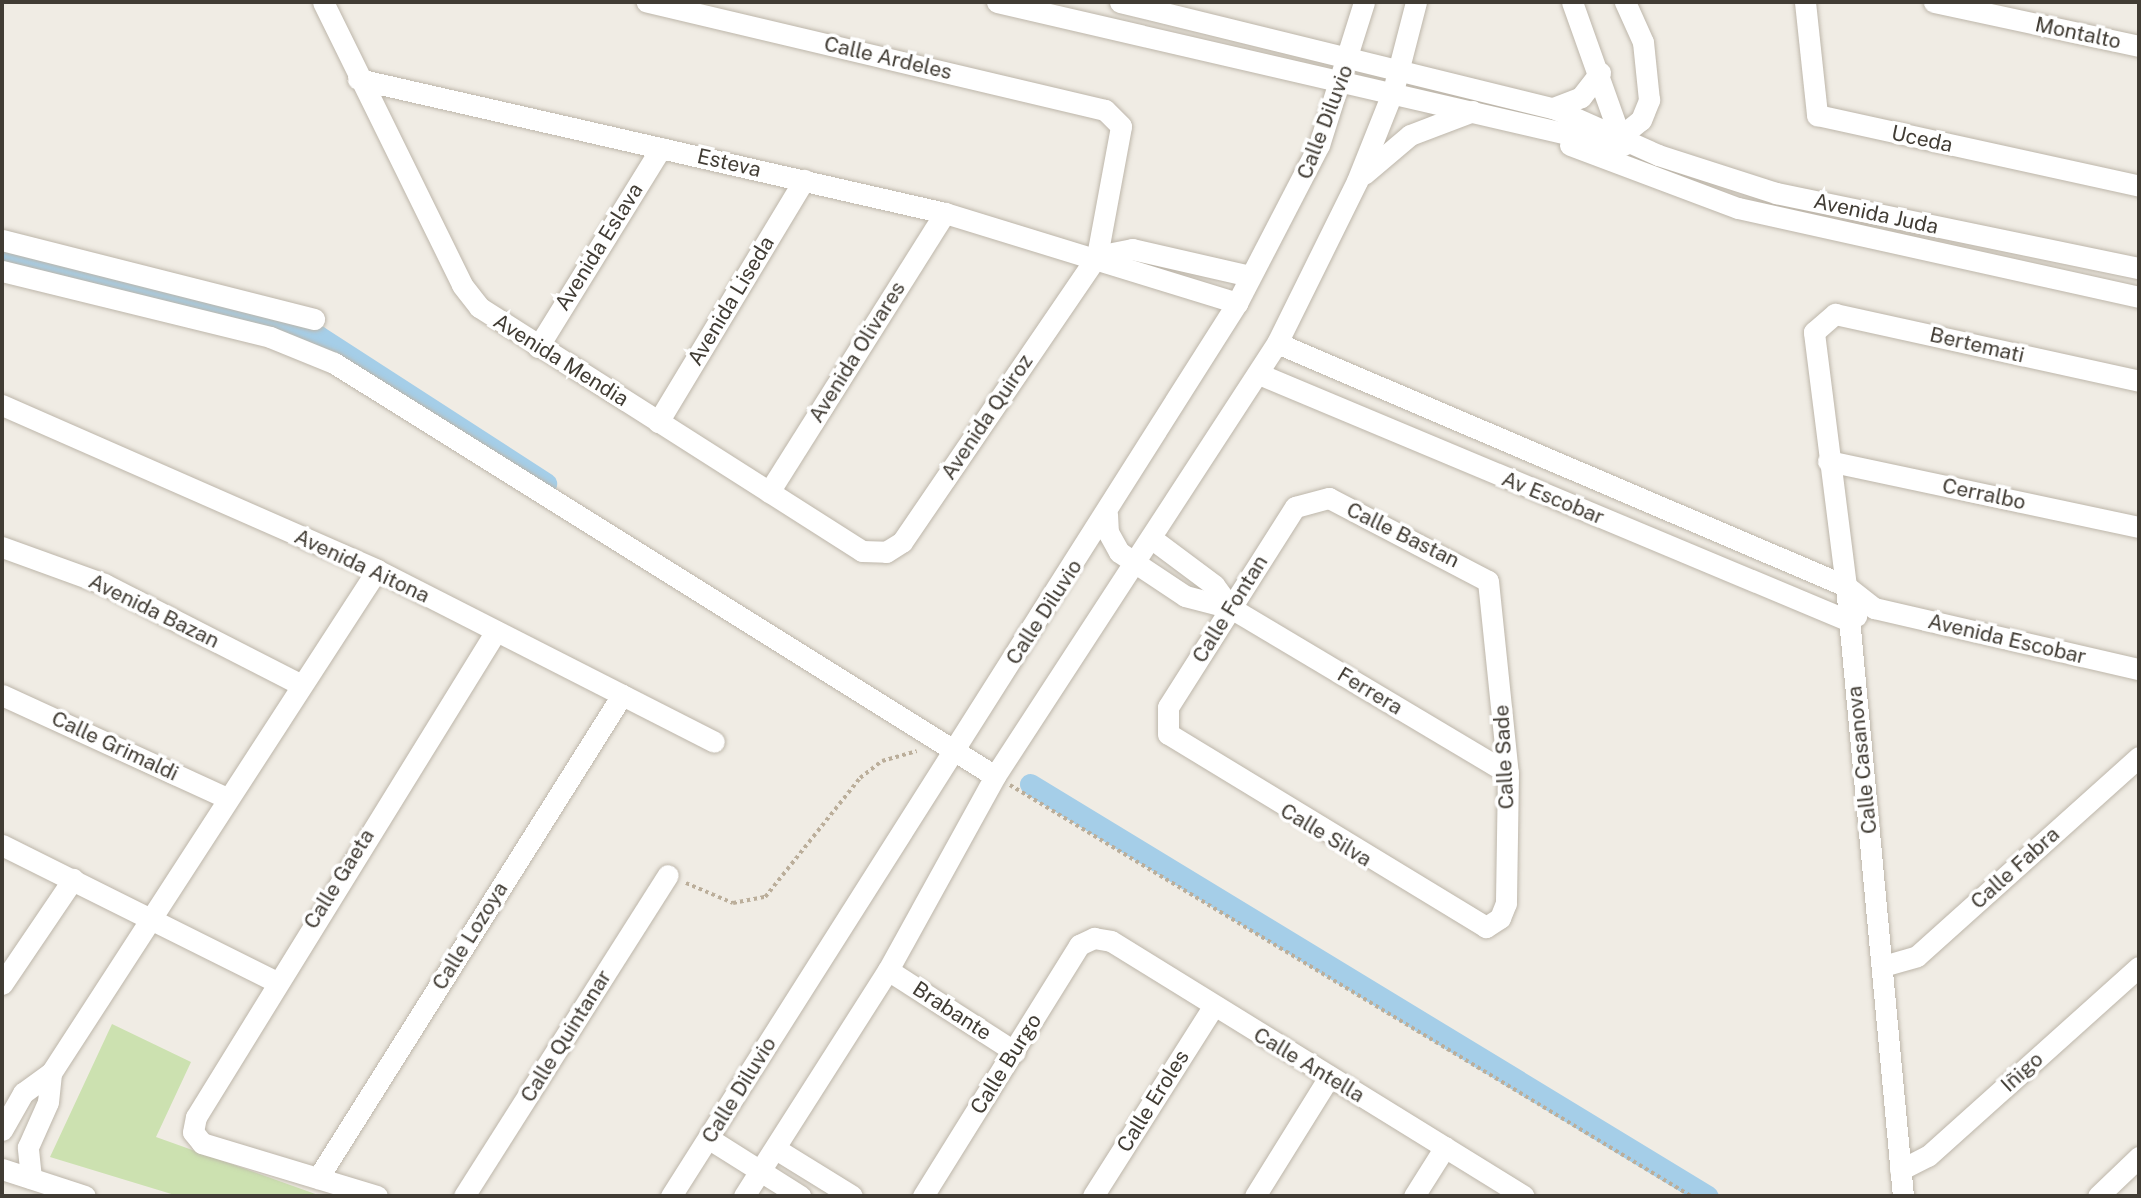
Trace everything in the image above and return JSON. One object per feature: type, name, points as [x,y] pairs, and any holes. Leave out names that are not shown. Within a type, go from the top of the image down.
[{"type":"street","name":"Avenida Mendia","points":[[323,2],[358,79],[462,285],[495,320],[862,551]]},
{"type":"street","name":"Calle Ardeles","points":[[647,2],[1105,110],[1121,126],[1097,256]]},
{"type":"street","name":"Avenida Juda","points":[[997,2],[1344,79],[1587,140],[1620,135]]},
{"type":"street","name":"Avenida Juda","points":[[1120,2],[1351,56],[1553,108],[1620,135],[1658,155],[1776,192],[2139,268]]},
{"type":"street","name":"Calle Diluvio","points":[[671,1196],[1107,514],[1237,303],[1290,210],[1344,79],[1363,2]]},
{"type":"street","points":[[744,1196],[888,970],[995,776],[1277,343],[1357,181],[1393,91],[1416,2]]},
{"type":"street","name":"Avenida Juda","points":[[1572,2],[1630,157],[1738,208]]},
{"type":"street","points":[[1625,2],[1643,42],[1658,155]]},
{"type":"street","name":"Uceda","points":[[1805,2],[1817,115],[2139,186]]},
{"type":"street","name":"Montalto","points":[[1934,2],[2139,46]]},
{"type":"street","points":[[1553,108],[1581,97],[1600,73]]},
{"type":"street","name":"Esteva","points":[[358,79],[945,213],[1097,256],[1124,272],[1237,303]]},
{"type":"street","points":[[1620,135],[1641,120],[1649,100]]},
{"type":"street","name":"Avenida Juda","points":[[1486,113],[1738,208],[2139,297]]},
{"type":"street","points":[[1357,181],[1410,135],[1486,113]]},
{"type":"street","name":"Avenida Eslava","points":[[538,347],[661,148]]},
{"type":"street","name":"Avenida Liseda","points":[[659,422],[804,180]]},
{"type":"street","name":"Avenida Olivares","points":[[769,492],[945,213]]},
{"type":"street","points":[[2,240],[314,319]]},
{"type":"street","name":"Esteva","points":[[1097,256],[1132,249],[1250,276]]},
{"type":"street","name":"Avenida Quiroz","points":[[862,551],[886,552],[902,542],[1097,256]]},
{"type":"street","points":[[2,271],[270,337],[334,363],[995,776]]},
{"type":"street","name":"Bertemati","points":[[1817,324],[1835,314],[2139,381]]},
{"type":"street","name":"Calle Casanova","points":[[1817,324],[1828,461],[1846,586],[1847,620],[1883,967],[1903,1196]]},
{"type":"street","points":[[1277,343],[1608,488],[1846,586],[1874,608],[1847,620]]},
{"type":"street","name":"Av Escobar","points":[[1259,374],[1847,620]]},
{"type":"street","name":"Avenida Aitona","points":[[2,405],[377,570],[714,742]]},
{"type":"street","name":"Cerralbo","points":[[1828,461],[2139,527]]},
{"type":"street","points":[[1604,519],[1608,488]]},
{"type":"street","name":"Calle Bastan","points":[[1308,499],[1329,498],[1479,572],[1490,587]]},
{"type":"street","name":"Calle Fontan","points":[[1166,727],[1168,707],[1295,507],[1308,499]]},
{"type":"street","name":"Ferrera","points":[[1107,514],[1112,542],[1133,561],[1185,596],[1231,608],[1508,774]]},
{"type":"street","name":"Ferrera","points":[[1151,538],[1214,585],[1231,608]]},
{"type":"street","name":"Avenida Bazan","points":[[2,547],[104,584],[302,685]]},
{"type":"street","points":[[2,1130],[23,1093],[51,1073],[150,915],[377,570]]},
{"type":"street","name":"Calle Sade","points":[[1490,587],[1508,774],[1506,903],[1494,922]]},
{"type":"street","name":"Avenida Escobar","points":[[1874,608],[2139,669]]},
{"type":"street","name":"Calle Gaeta","points":[[318,1178],[202,1143],[193,1132],[275,981],[496,631]]},
{"type":"street","name":"Calle Grimaldi","points":[[2,695],[227,798]]},
{"type":"street","name":"Calle Lozoya","points":[[318,1178],[622,695]]},
{"type":"street","name":"Calle Silva","points":[[1166,727],[1180,746],[1478,927],[1494,922]]},
{"type":"street","name":"Calle Fabra","points":[[1883,967],[1917,956],[2139,757]]},
{"type":"street","points":[[2,845],[150,915],[275,981]]},
{"type":"street","name":"Calle Quintanar","points":[[464,1196],[668,875]]},
{"type":"street","points":[[2,984],[73,879]]},
{"type":"street","name":"Calle Antella","points":[[1094,938],[1111,941],[1213,1007],[1524,1196]]},
{"type":"street","name":"Calle Burgo","points":[[923,1196],[1015,1052],[1079,945],[1094,938]]},
{"type":"street","name":"Iñigo","points":[[1900,1170],[1928,1156],[2139,967]]},
{"type":"street","name":"Brabante","points":[[888,970],[1015,1052]]},
{"type":"street","name":"Calle Eroles","points":[[1093,1196],[1213,1007]]},
{"type":"street","points":[[31,1178],[28,1147],[48,1102],[51,1073]]},
{"type":"street","points":[[1255,1196],[1329,1077]]},
{"type":"street","points":[[708,1138],[800,1196]]},
{"type":"street","points":[[1414,1196],[1445,1147]]},
{"type":"street","points":[[775,1149],[852,1196]]},
{"type":"street","points":[[2098,1196],[2139,1157]]},
{"type":"street","points":[[2,1169],[85,1196]]},
{"type":"street","points":[[318,1178],[377,1196]]},
{"type":"path","points":[[668,875],[733,903],[765,897],[860,778],[882,761],[917,751],[955,752]]},
{"type":"path","points":[[995,776],[1691,1196]]},
{"type":"green space","points":[[112,1024],[191,1062],[156,1137],[321,1196],[178,1196],[50,1157]]},
{"type":"waterway","points":[[2,260],[317,335],[546,483]]},
{"type":"waterway","points":[[1030,784],[1708,1196]]}]
